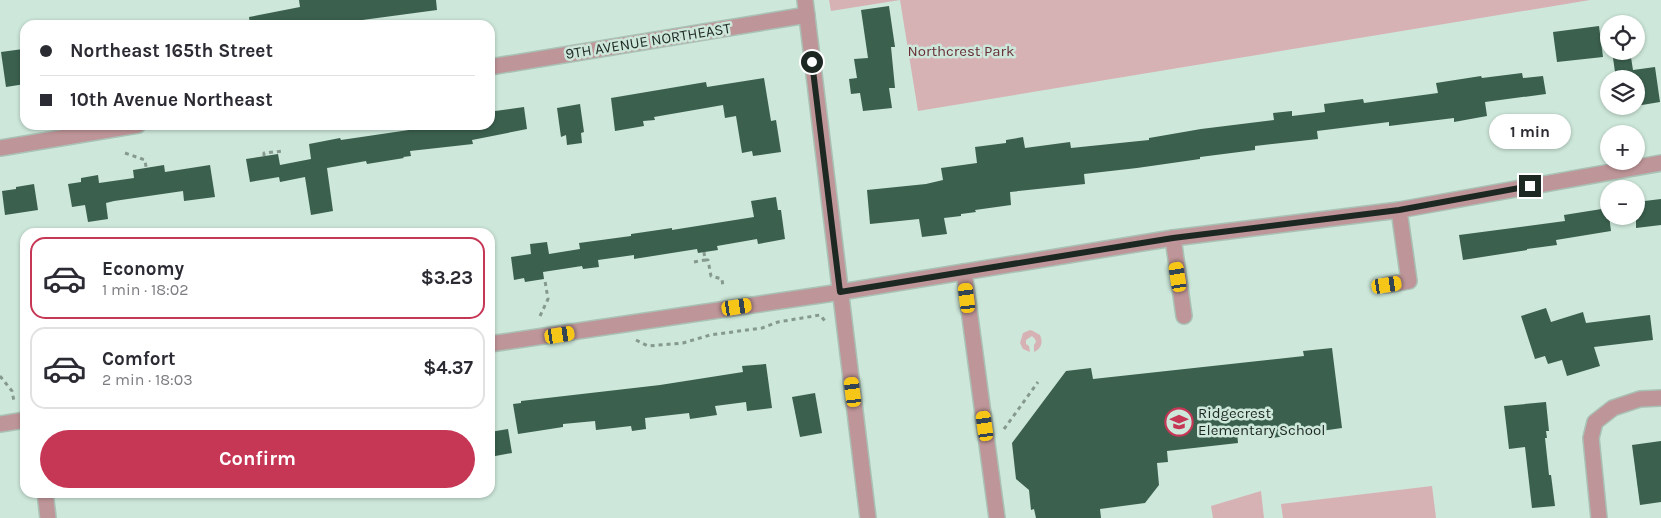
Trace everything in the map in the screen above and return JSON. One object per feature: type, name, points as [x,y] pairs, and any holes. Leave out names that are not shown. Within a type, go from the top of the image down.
[{"type":"street","name":"9TH AVENUE NORTHEAST","points":[[495,66],[806,7]]},
{"type":"street","points":[[806,7],[868,518]]},
{"type":"street","points":[[0,148],[108,130]]},
{"type":"street","points":[[495,343],[840,292],[1173,238],[1399,210],[1661,163]]},
{"type":"street","points":[[1387,285],[1409,281],[1399,210]]},
{"type":"street","points":[[1173,238],[1184,316]]},
{"type":"street","points":[[964,272],[997,518]]},
{"type":"street","points":[[1599,518],[1591,438],[1595,422],[1613,408],[1640,399],[1661,398]]},
{"type":"street","points":[[0,424],[20,421]]},
{"type":"street","points":[[46,498],[48,518]]},
{"type":"path","points":[[264,156],[264,153],[283,150]]},
{"type":"path","points":[[125,153],[145,160],[146,168]]},
{"type":"path","points":[[704,252],[705,260],[708,260],[711,276],[722,279],[723,287]]},
{"type":"path","points":[[694,262],[705,260]]},
{"type":"path","points":[[540,316],[548,299],[545,280]]},
{"type":"path","points":[[629,324],[631,338],[648,346],[683,343],[710,335],[762,328],[778,322],[820,315],[825,321]]},
{"type":"path","points":[[0,376],[12,391],[14,401]]},
{"type":"path","points":[[1004,429],[1038,382]]},
{"type":"green space","name":"Northcrest Park","points":[[829,0],[900,0],[831,11]]},
{"type":"green space","name":"Northcrest Park","points":[[900,0],[1590,0],[918,111]]},
{"type":"green space","points":[[1030,330],[1040,335],[1041,340],[1040,347],[1034,352],[1036,342],[1032,336],[1026,340],[1030,352],[1023,349],[1020,343],[1023,333]]},
{"type":"green space","points":[[1432,486],[1436,518],[1283,518],[1281,504]]},
{"type":"green space","points":[[1261,491],[1264,518],[1213,518],[1211,506]]},
{"type":"building","points":[[299,0],[436,0],[437,10],[362,20],[249,20],[249,17],[300,7]]},
{"type":"building","points":[[889,6],[895,47],[891,47],[895,88],[889,88],[892,108],[863,111],[860,93],[851,94],[849,79],[857,78],[854,59],[868,58],[861,10]]},
{"type":"building","points":[[1599,26],[1600,57],[1557,62],[1553,32]]},
{"type":"building","points":[[20,49],[20,85],[6,87],[1,52]]},
{"type":"building","points":[[1613,60],[1631,60],[1633,70],[1615,70]]},
{"type":"building","points":[[1655,67],[1660,102],[1645,104],[1645,70],[1633,70]]},
{"type":"building","points":[[1522,73],[1523,78],[1543,76],[1546,94],[1485,102],[1487,116],[1454,122],[1454,118],[1389,126],[1389,122],[1317,131],[1318,139],[1255,146],[1255,150],[1084,174],[1085,184],[1010,192],[1011,205],[975,210],[976,212],[961,214],[961,216],[944,218],[947,234],[922,237],[919,219],[870,224],[867,190],[926,184],[943,180],[941,168],[977,163],[975,147],[1006,143],[1006,140],[1023,137],[1025,148],[1070,142],[1071,148],[1149,140],[1149,138],[1201,129],[1274,120],[1273,113],[1292,111],[1292,116],[1325,112],[1324,104],[1363,99],[1364,103],[1438,93],[1436,83],[1481,76],[1482,78]]},
{"type":"building","points":[[764,78],[771,121],[776,120],[781,152],[753,156],[752,151],[742,153],[736,116],[725,118],[723,105],[654,117],[655,120],[643,121],[644,126],[615,131],[611,98],[706,82],[707,87]]},
{"type":"building","points":[[580,104],[584,132],[581,133],[582,143],[567,145],[566,135],[561,137],[557,108]]},
{"type":"building","points":[[524,107],[527,129],[472,140],[473,144],[410,151],[411,156],[404,158],[367,164],[366,161],[327,168],[333,211],[311,215],[305,177],[280,182],[279,177],[250,182],[246,159],[278,154],[280,165],[311,159],[309,144],[340,138],[341,140],[409,130],[495,130],[495,111]]},
{"type":"building","points":[[164,165],[165,172],[210,165],[215,197],[184,201],[183,191],[114,201],[106,203],[108,219],[88,222],[85,205],[72,207],[68,184],[81,182],[81,178],[98,175],[99,183],[134,178],[133,170]]},
{"type":"building","points":[[34,184],[38,210],[5,215],[2,191]]},
{"type":"building","points":[[776,197],[778,210],[781,210],[785,239],[758,244],[757,239],[717,246],[718,250],[698,253],[697,249],[634,259],[634,255],[598,260],[599,267],[583,269],[582,266],[543,272],[544,279],[525,282],[524,278],[514,280],[511,257],[531,254],[530,244],[547,242],[549,254],[580,249],[579,243],[754,217],[751,201]]},
{"type":"building","points":[[1661,199],[1661,225],[1636,228],[1636,225],[1645,225],[1645,201]]},
{"type":"building","points":[[1600,209],[1600,225],[1610,225],[1611,231],[1556,240],[1557,245],[1463,260],[1459,235],[1565,221],[1564,215]]},
{"type":"building","points":[[1546,308],[1551,322],[1583,312],[1586,323],[1650,315],[1653,340],[1594,347],[1600,366],[1567,376],[1562,360],[1548,364],[1545,356],[1535,359],[1521,316]]},
{"type":"building","points":[[1332,348],[1342,428],[1272,438],[1271,428],[1237,432],[1238,443],[1167,451],[1168,462],[1157,463],[1159,485],[1145,503],[1100,509],[1101,518],[1036,518],[1034,509],[1031,510],[1029,490],[1016,479],[1012,443],[1066,371],[1091,368],[1093,379],[1304,356],[1303,351]]},
{"type":"building","points":[[766,364],[772,408],[747,411],[746,402],[715,406],[717,415],[690,419],[689,413],[645,418],[646,429],[632,431],[631,426],[596,430],[595,421],[563,424],[563,427],[518,434],[513,404],[521,403],[521,401],[660,385],[743,372],[742,366]]},
{"type":"building","points":[[815,393],[822,433],[800,437],[792,397]]},
{"type":"building","points":[[1546,402],[1549,431],[1546,431],[1547,438],[1545,438],[1555,506],[1532,508],[1525,447],[1509,449],[1504,406]]},
{"type":"building","points":[[508,429],[512,453],[495,456],[495,431]]},
{"type":"building","points":[[1661,441],[1661,502],[1640,505],[1632,445]]},
{"type":"place","name":"Ridgecrest Elementary School","points":[[1179,422]]},
{"type":"route","points":[[812,62],[840,292],[1173,238],[1399,210],[1530,186]]}]
